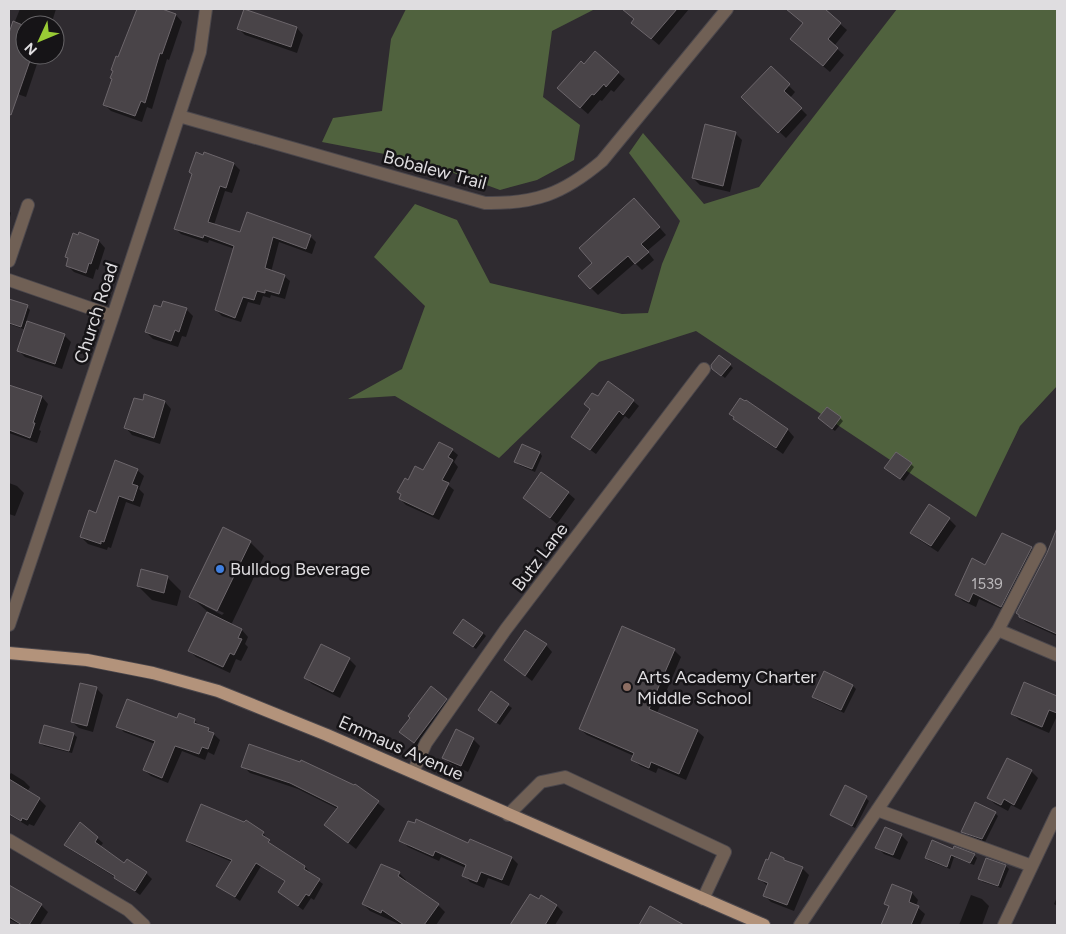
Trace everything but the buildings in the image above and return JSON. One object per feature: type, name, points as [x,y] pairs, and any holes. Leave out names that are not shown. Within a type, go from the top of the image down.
[{"type":"main road","name":"Emmaus Avenue","points":[[9,653],[87,660],[153,673],[218,691],[334,738],[764,925]]},
{"type":"street","name":"Church Road","points":[[9,625],[200,52],[206,9]]},
{"type":"street","name":"Bobalew Trail","points":[[179,116],[485,203],[510,204],[536,199],[560,190],[582,178],[602,161],[727,9]]},
{"type":"street","points":[[9,261],[28,205]]},
{"type":"street","points":[[9,280],[113,316]]},
{"type":"street","name":"Butz Lane","points":[[413,772],[426,743],[506,629],[704,369]]},
{"type":"street","points":[[800,925],[998,630],[1040,549]]},
{"type":"street","points":[[998,630],[1057,655]]},
{"type":"street","points":[[508,814],[541,782],[565,777],[725,852],[703,899]]},
{"type":"street","points":[[878,810],[1032,866]]},
{"type":"street","points":[[1004,925],[1057,813]]},
{"type":"street","points":[[9,840],[128,910],[144,925]]},
{"type":"green space","points":[[406,9],[595,9],[552,31],[543,97],[580,125],[574,160],[537,180],[500,190],[421,161],[322,142],[333,118],[382,111],[391,39]]},
{"type":"green space","points":[[897,9],[1057,9],[1057,386],[1020,426],[976,517],[696,331],[599,362],[499,458],[395,396],[348,399],[402,369],[425,306],[374,257],[415,204],[457,220],[490,283],[622,314],[648,313],[662,264],[680,221],[629,153],[643,133],[704,204],[759,187]]},
{"type":"place","name":"Bulldog Beverage","points":[[220,569]]},
{"type":"place","name":"Arts Academy Charter Middle School","points":[[627,687]]}]
